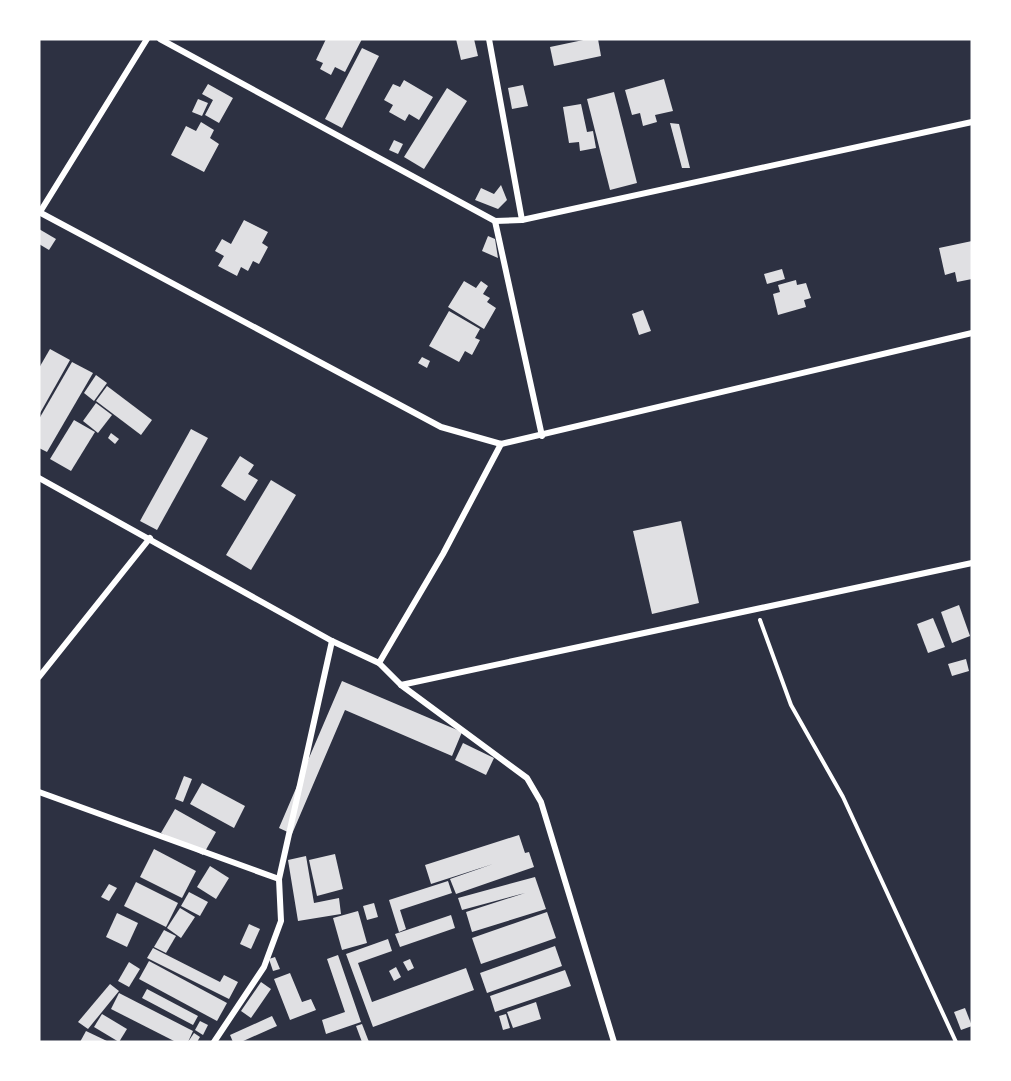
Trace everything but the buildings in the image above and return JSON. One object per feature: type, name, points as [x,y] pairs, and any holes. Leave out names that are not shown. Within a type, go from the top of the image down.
[{"type":"street","points":[[147,39],[39,212],[441,428],[501,444],[972,333]]},
{"type":"street","points":[[160,39],[495,221],[522,220],[972,122]]},
{"type":"street","points":[[489,39],[522,220]]},
{"type":"street","points":[[495,221],[542,436]]},
{"type":"street","points":[[379,663],[443,554],[501,444]]},
{"type":"street","points":[[39,478],[332,640],[379,663],[401,685],[527,778],[536,789],[614,1042]]},
{"type":"street","points":[[39,677],[150,538]]},
{"type":"street","points":[[401,685],[972,563]]},
{"type":"street","points":[[218,1041],[264,967],[281,921],[279,879],[332,640]]},
{"type":"street","points":[[39,792],[279,879]]},
{"type":"path","points":[[756,608],[791,705],[843,797],[956,1042]]}]
